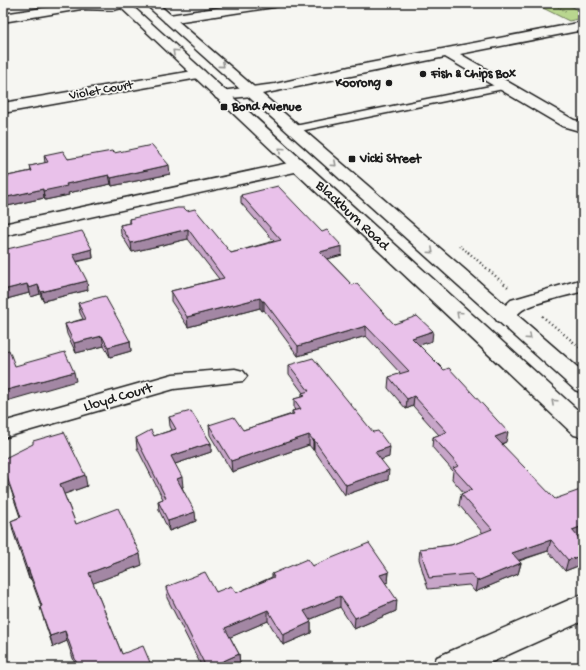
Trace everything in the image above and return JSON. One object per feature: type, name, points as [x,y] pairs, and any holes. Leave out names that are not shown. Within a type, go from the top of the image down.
[{"type":"street","points":[[76,8],[99,3]]},
{"type":"street","points":[[3,18],[124,3]]},
{"type":"street","name":"Blackburn Road","points":[[124,3],[221,95],[583,428]]},
{"type":"street","name":"Blackburn Road","points":[[150,3],[295,129],[583,385]]},
{"type":"street","points":[[169,19],[274,3]]},
{"type":"street","points":[[221,95],[294,84],[348,71],[583,26]]},
{"type":"street","points":[[447,52],[568,123],[583,127]]},
{"type":"street","name":"Violet Court","points":[[3,108],[199,74]]},
{"type":"street","points":[[3,230],[298,166]]},
{"type":"street","points":[[505,316],[518,304],[583,285]]},
{"type":"street","name":"Lloyd Court","points":[[3,430],[173,382],[236,376]]},
{"type":"street","points":[[448,667],[583,607]]},
{"type":"lane","points":[[295,129],[505,86]]},
{"type":"path","points":[[541,315],[583,350]]},
{"type":"green space","points":[[533,3],[564,3],[583,12],[583,18],[569,21]]},
{"type":"building","points":[[152,145],[169,165],[111,178],[109,175],[66,184],[67,186],[43,191],[43,189],[3,198],[3,177],[32,171],[30,166],[48,162],[44,155],[63,151],[68,159],[112,151],[114,153]]},
{"type":"building","points":[[278,186],[322,232],[327,230],[342,246],[320,252],[352,285],[357,284],[394,324],[417,316],[433,331],[412,338],[444,370],[449,368],[508,432],[495,437],[555,499],[583,489],[583,526],[572,530],[583,543],[583,555],[568,560],[551,540],[512,553],[521,563],[477,581],[471,574],[429,578],[420,549],[451,545],[492,529],[461,494],[472,489],[453,468],[459,466],[433,437],[447,432],[414,396],[407,399],[389,377],[409,371],[366,326],[298,346],[264,301],[260,298],[187,317],[171,291],[224,278],[188,229],[131,243],[120,225],[131,223],[129,219],[177,208],[184,208],[187,211],[195,209],[231,253],[281,240],[241,195]]},
{"type":"building","points":[[82,231],[92,249],[73,254],[87,281],[41,292],[38,285],[29,288],[27,284],[3,290],[3,250]]},
{"type":"building","points":[[105,296],[130,341],[108,347],[102,336],[74,343],[65,324],[86,319],[78,303]]},
{"type":"building","points":[[3,346],[5,351],[9,350],[15,366],[65,352],[74,372],[3,391]]},
{"type":"building","points":[[313,358],[373,432],[378,431],[390,447],[375,452],[389,470],[346,485],[309,435],[231,461],[209,425],[234,417],[243,430],[294,414],[292,411],[301,409],[294,399],[305,396],[302,393],[309,391],[289,365]]},
{"type":"building","points":[[191,411],[211,443],[171,456],[182,477],[177,479],[195,512],[168,521],[158,501],[166,498],[136,438],[151,430],[154,436],[176,429],[169,417]]},
{"type":"building","points":[[64,432],[85,475],[60,484],[76,524],[118,508],[140,554],[89,573],[122,654],[143,646],[152,667],[78,667],[65,631],[50,636],[40,607],[42,606],[28,568],[27,569],[11,521],[21,517],[7,477],[3,472],[3,459],[33,444],[33,441]]},
{"type":"building","points":[[369,543],[389,572],[380,575],[397,600],[355,618],[340,596],[304,611],[311,622],[283,635],[268,610],[225,628],[239,654],[210,667],[206,667],[166,587],[205,572],[216,592],[231,586],[236,593],[274,577],[272,574],[307,559],[312,566]]},
{"type":"place","name":"Fish & Chips Box","points":[[423,74]]},
{"type":"place","name":"Koorong","points":[[389,83]]},
{"type":"place","name":"Bond Avenue","points":[[224,107]]},
{"type":"place","name":"Vicki Street","points":[[352,159]]}]
